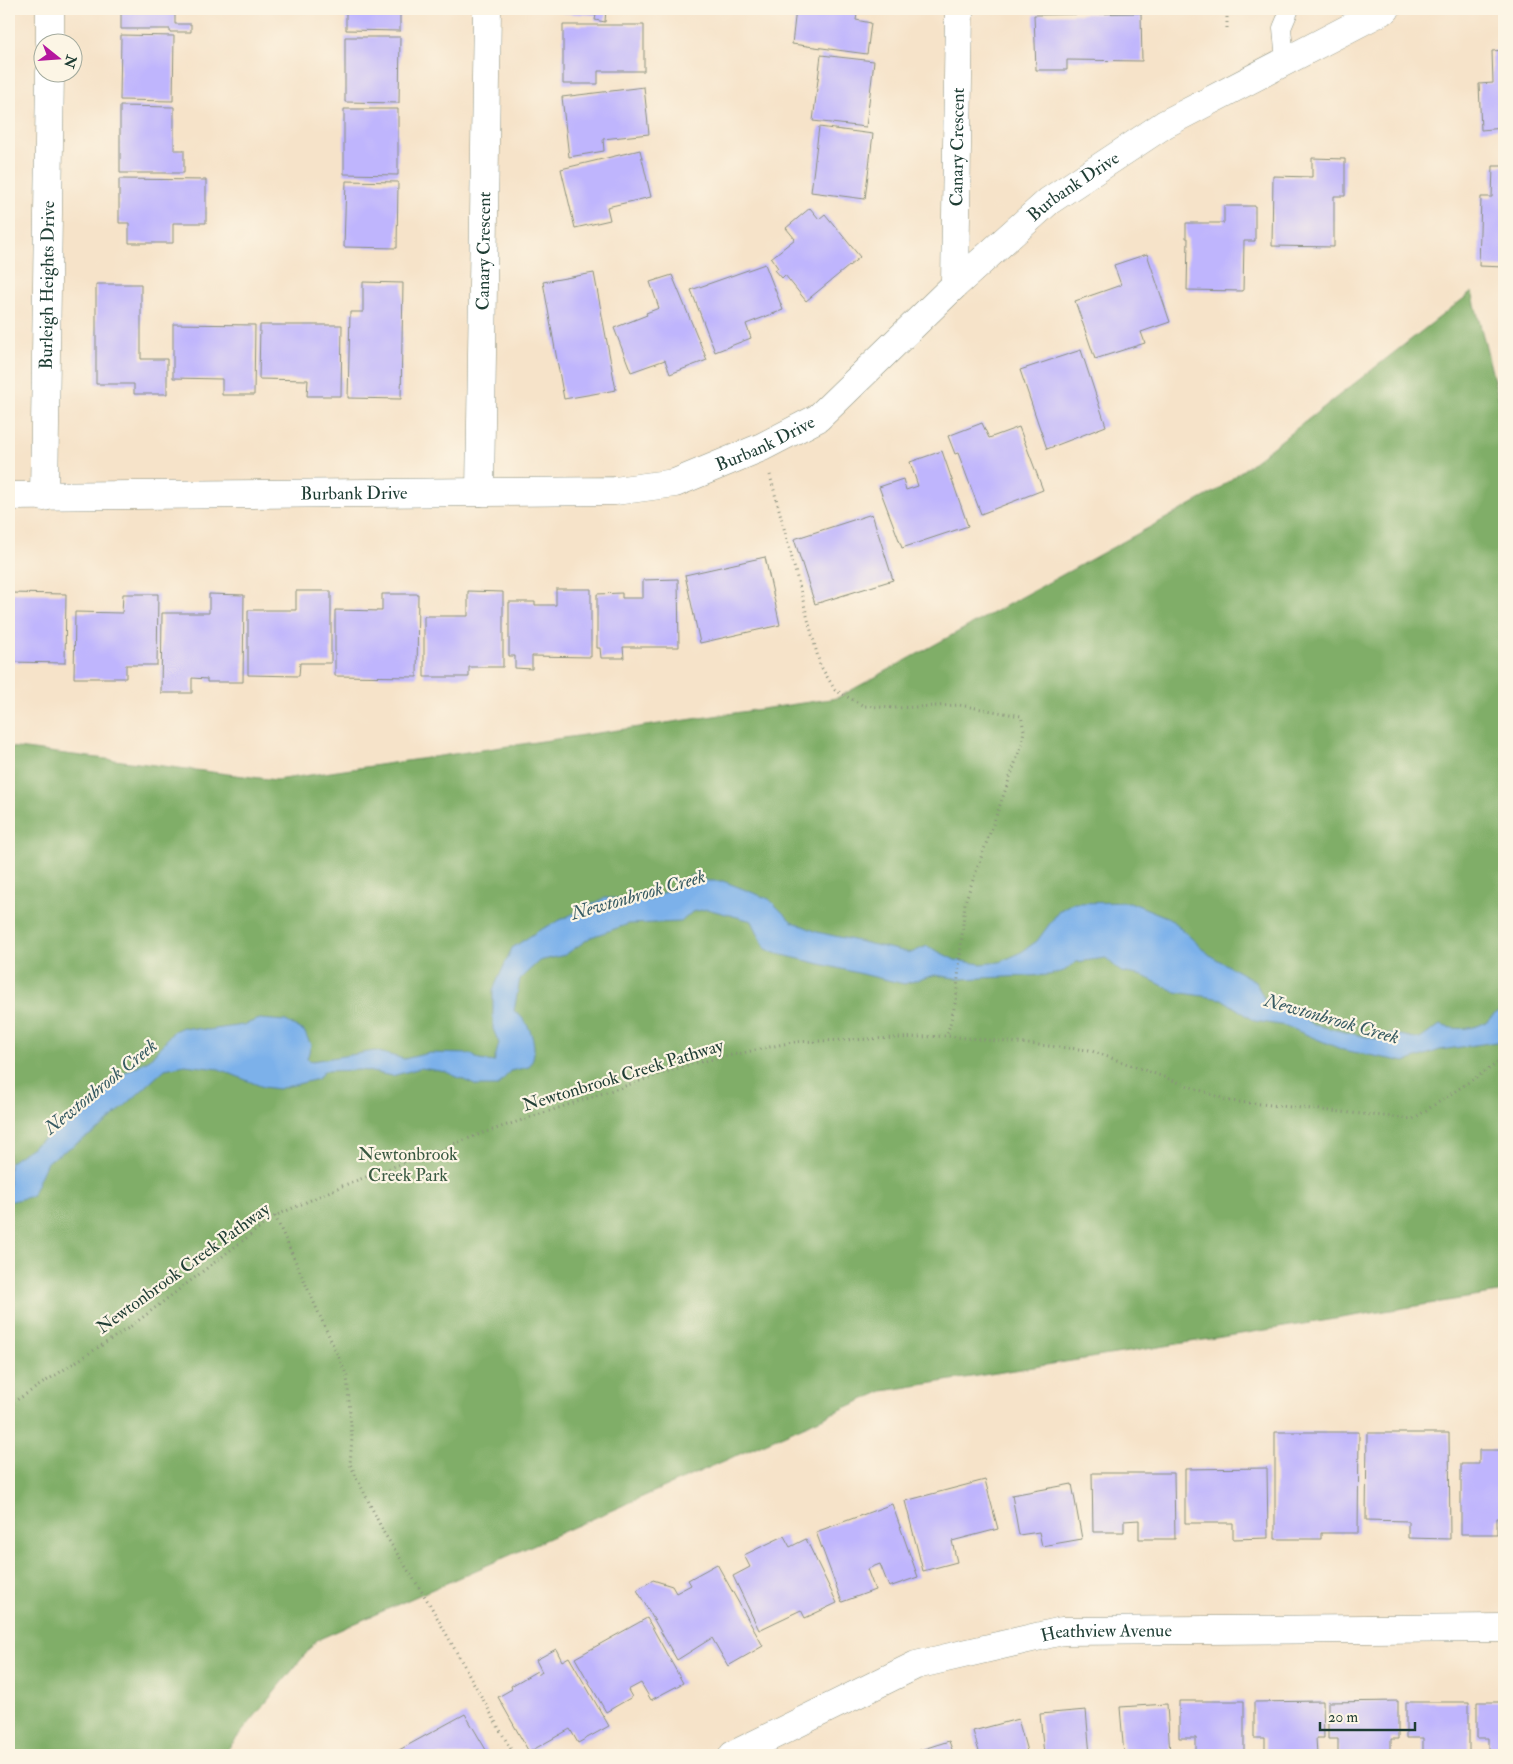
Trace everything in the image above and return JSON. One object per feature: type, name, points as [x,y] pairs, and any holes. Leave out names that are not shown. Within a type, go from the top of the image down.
[{"type":"street","points":[[50,9],[50,32]]},
{"type":"street","name":"Canary Crescent","points":[[480,492],[487,9]]},
{"type":"street","name":"Canary Crescent","points":[[955,285],[959,9]]},
{"type":"street","name":"Burbank Drive","points":[[9,496],[615,491],[675,483],[762,447],[818,418],[955,285],[1049,201],[1165,124],[1386,9]]},
{"type":"street","name":"Burleigh Heights Drive","points":[[44,497],[50,82]]},
{"type":"street","name":"Heathview Avenue","points":[[733,1755],[916,1665],[1062,1631],[1504,1628]]},
{"type":"lane","points":[[1285,61],[1282,28],[1290,9]]},
{"type":"path","points":[[1227,28],[1228,9]]},
{"type":"path","points":[[762,447],[820,665],[835,690],[864,706],[894,708],[959,705],[1021,716],[1024,730],[1022,744],[965,902],[956,1000],[947,1036]]},
{"type":"path","name":"Newtonbrook Creek Pathway","points":[[9,1405],[130,1327],[275,1216],[342,1186],[483,1133],[691,1064],[793,1042],[947,1036],[1089,1050],[1230,1101],[1413,1119],[1504,1058]]},
{"type":"path","points":[[275,1216],[347,1376],[352,1438],[350,1464],[384,1533],[429,1603],[514,1755]]},
{"type":"green space","name":"Newtonbrook Creek Park","points":[[1472,292],[1504,420],[1504,1292],[883,1391],[317,1640],[223,1755],[9,1755],[9,747],[276,780],[837,698],[1216,491]]},
{"type":"water","points":[[693,875],[708,881],[723,881],[769,899],[791,921],[817,932],[911,953],[927,946],[955,960],[981,964],[1000,962],[1020,953],[1037,941],[1059,911],[1072,903],[1130,902],[1169,918],[1211,956],[1255,981],[1267,1004],[1293,1010],[1314,1025],[1376,1039],[1390,1033],[1420,1039],[1440,1025],[1456,1028],[1474,1027],[1504,1010],[1504,1039],[1496,1042],[1440,1050],[1405,1062],[1343,1050],[1286,1026],[1255,1021],[1222,999],[1176,992],[1143,976],[1121,972],[1106,958],[1076,962],[1064,971],[1049,975],[961,979],[935,975],[904,984],[774,953],[765,948],[752,921],[707,909],[692,912],[681,922],[629,924],[591,937],[565,955],[539,961],[520,979],[514,1011],[526,1023],[531,1034],[534,1046],[533,1058],[529,1067],[510,1071],[498,1086],[477,1086],[446,1072],[421,1068],[392,1076],[361,1070],[324,1071],[318,1079],[278,1089],[263,1087],[219,1069],[185,1065],[165,1069],[101,1128],[47,1162],[32,1196],[9,1202],[9,1163],[67,1123],[119,1076],[150,1059],[174,1031],[183,1027],[208,1030],[243,1025],[260,1019],[286,1021],[304,1031],[311,1045],[307,1059],[312,1061],[375,1051],[404,1059],[429,1053],[471,1054],[479,1060],[494,1062],[499,1043],[493,1029],[493,990],[512,948],[538,931],[605,898],[651,900]]},
{"type":"building","points":[[121,9],[175,9],[175,24],[191,24],[191,32],[170,32],[170,29],[121,29]]},
{"type":"building","points":[[346,9],[400,9],[400,31],[346,30]]},
{"type":"building","points":[[564,9],[606,9],[605,22],[595,20],[596,15],[563,13]]},
{"type":"building","points":[[796,9],[858,9],[856,20],[871,23],[867,54],[792,44]]},
{"type":"building","points":[[1141,13],[1142,61],[1067,60],[1067,70],[1036,70],[1034,15]]},
{"type":"building","points":[[563,25],[644,25],[644,71],[598,71],[598,84],[563,84]]},
{"type":"building","points":[[121,35],[174,36],[173,101],[120,100]]},
{"type":"building","points":[[345,37],[400,37],[399,103],[345,102]]},
{"type":"building","points":[[1504,50],[1504,128],[1481,130],[1479,84],[1493,83],[1492,51]]},
{"type":"building","points":[[821,55],[874,61],[866,127],[813,121]]},
{"type":"building","points":[[644,87],[649,134],[603,139],[604,151],[569,157],[562,97]]},
{"type":"building","points":[[120,106],[174,107],[174,150],[184,150],[184,173],[120,173]]},
{"type":"building","points":[[344,109],[398,109],[398,175],[344,174]]},
{"type":"building","points":[[819,127],[873,134],[865,199],[811,192]]},
{"type":"building","points":[[640,150],[651,197],[607,207],[610,220],[575,228],[561,169]]},
{"type":"building","points":[[1312,158],[1345,159],[1345,196],[1334,196],[1334,247],[1272,246],[1273,176],[1312,177]]},
{"type":"building","points":[[1493,166],[1504,166],[1504,267],[1479,266],[1481,197],[1492,197]]},
{"type":"building","points":[[119,179],[206,180],[206,223],[173,223],[173,243],[129,243],[129,223],[119,223]]},
{"type":"building","points":[[346,181],[398,182],[397,248],[344,247]]},
{"type":"building","points":[[1224,206],[1255,206],[1255,241],[1244,241],[1243,291],[1187,290],[1188,238],[1186,238],[1186,223],[1224,223]]},
{"type":"building","points":[[810,208],[819,219],[825,214],[860,257],[806,301],[785,275],[782,278],[775,270],[778,268],[771,258],[795,239],[786,228]]},
{"type":"building","points":[[1147,254],[1170,322],[1141,332],[1145,343],[1095,359],[1075,301],[1121,285],[1114,265]]},
{"type":"building","points":[[765,264],[783,310],[746,324],[751,338],[715,352],[691,290]]},
{"type":"building","points":[[594,273],[616,390],[564,399],[543,282]]},
{"type":"building","points":[[672,275],[707,360],[670,374],[665,360],[631,372],[614,328],[647,315],[646,313],[659,308],[650,282]]},
{"type":"building","points":[[363,282],[403,283],[401,399],[348,398],[350,312],[363,312]]},
{"type":"building","points":[[96,284],[141,284],[141,359],[167,359],[167,394],[134,394],[134,384],[96,384]]},
{"type":"building","points":[[173,324],[255,325],[254,395],[222,395],[222,379],[173,378]]},
{"type":"building","points":[[260,325],[342,325],[341,396],[307,396],[308,380],[259,379]]},
{"type":"building","points":[[1081,350],[1106,426],[1047,449],[1020,370]]},
{"type":"building","points":[[982,423],[989,438],[1019,427],[1043,490],[981,514],[958,453],[955,454],[948,436]]},
{"type":"building","points":[[942,451],[968,526],[902,548],[879,487],[903,479],[906,490],[918,486],[910,462]]},
{"type":"building","points":[[872,514],[893,580],[815,604],[794,539]]},
{"type":"building","points":[[765,557],[780,625],[700,643],[685,575]]},
{"type":"building","points":[[678,579],[679,647],[623,647],[624,658],[601,658],[600,648],[597,648],[597,594],[622,593],[622,598],[643,598],[643,580]]},
{"type":"building","points":[[556,589],[591,589],[591,657],[532,656],[532,669],[515,668],[515,656],[509,656],[509,602],[535,602],[535,605],[556,605]]},
{"type":"building","points":[[296,591],[331,591],[331,663],[300,663],[299,676],[248,675],[248,610],[296,610]]},
{"type":"building","points":[[468,591],[503,592],[503,667],[469,667],[469,677],[424,677],[424,616],[468,616]]},
{"type":"building","points":[[9,593],[66,594],[65,663],[9,662]]},
{"type":"building","points":[[123,594],[158,594],[157,665],[126,665],[126,678],[74,678],[75,612],[122,613]]},
{"type":"building","points":[[209,594],[244,595],[243,682],[207,682],[207,679],[192,678],[192,693],[161,693],[162,613],[209,613]]},
{"type":"building","points":[[382,594],[418,594],[417,677],[335,676],[335,610],[382,611]]},
{"type":"building","points":[[1275,1432],[1359,1432],[1358,1533],[1321,1533],[1321,1539],[1275,1539]]},
{"type":"building","points":[[1367,1433],[1449,1433],[1450,1539],[1408,1538],[1408,1521],[1366,1520]]},
{"type":"building","points":[[1479,1450],[1504,1450],[1504,1518],[1497,1518],[1497,1534],[1461,1534],[1461,1464],[1479,1464]]},
{"type":"building","points":[[1267,1468],[1268,1538],[1233,1539],[1233,1523],[1185,1523],[1185,1469]]},
{"type":"building","points":[[1092,1473],[1174,1473],[1175,1539],[1139,1539],[1139,1520],[1124,1521],[1124,1532],[1093,1532]]},
{"type":"building","points":[[985,1480],[998,1529],[952,1541],[957,1562],[923,1571],[905,1501]]},
{"type":"building","points":[[1072,1484],[1082,1539],[1042,1546],[1039,1532],[1019,1535],[1012,1495]]},
{"type":"building","points":[[892,1504],[918,1577],[889,1587],[880,1564],[867,1569],[875,1590],[842,1602],[816,1532]]},
{"type":"building","points":[[784,1536],[790,1547],[806,1539],[837,1603],[805,1618],[801,1610],[759,1630],[733,1576],[750,1567],[744,1555]]},
{"type":"building","points":[[717,1564],[763,1646],[728,1666],[712,1638],[677,1660],[637,1590],[653,1580],[672,1586],[676,1593],[691,1585],[688,1580]]},
{"type":"building","points":[[647,1618],[683,1683],[651,1700],[641,1683],[628,1690],[632,1697],[606,1712],[575,1658]]},
{"type":"building","points":[[556,1649],[562,1661],[569,1657],[609,1726],[578,1743],[570,1729],[529,1752],[498,1697],[512,1689],[511,1686],[537,1671],[538,1675],[542,1672],[536,1660]]},
{"type":"building","points":[[1179,1701],[1244,1701],[1244,1755],[1196,1755],[1196,1738],[1179,1738]]},
{"type":"building","points":[[1323,1701],[1324,1738],[1316,1738],[1317,1755],[1265,1755],[1265,1738],[1254,1738],[1254,1702]]},
{"type":"building","points":[[1398,1701],[1398,1739],[1391,1739],[1391,1755],[1338,1755],[1338,1739],[1328,1739],[1328,1702]]},
{"type":"building","points":[[1406,1702],[1469,1702],[1469,1755],[1423,1755],[1423,1738],[1406,1738]]},
{"type":"building","points":[[1477,1702],[1504,1702],[1504,1755],[1488,1755],[1488,1738],[1477,1738]]},
{"type":"building","points":[[1167,1704],[1170,1755],[1124,1755],[1120,1707]]},
{"type":"building","points":[[1086,1710],[1090,1755],[1044,1755],[1040,1714]]},
{"type":"building","points":[[465,1714],[489,1755],[390,1755]]},
{"type":"building","points":[[1018,1719],[1028,1755],[980,1755],[973,1731]]},
{"type":"building","points":[[949,1741],[954,1755],[906,1755],[917,1751]]},
{"type":"water label","name":"Newtonbrook Creek","points":[[638,894]]},
{"type":"water label","name":"Newtonbrook Creek","points":[[1332,1018]]},
{"type":"water label","name":"Newtonbrook Creek","points":[[100,1086]]}]
